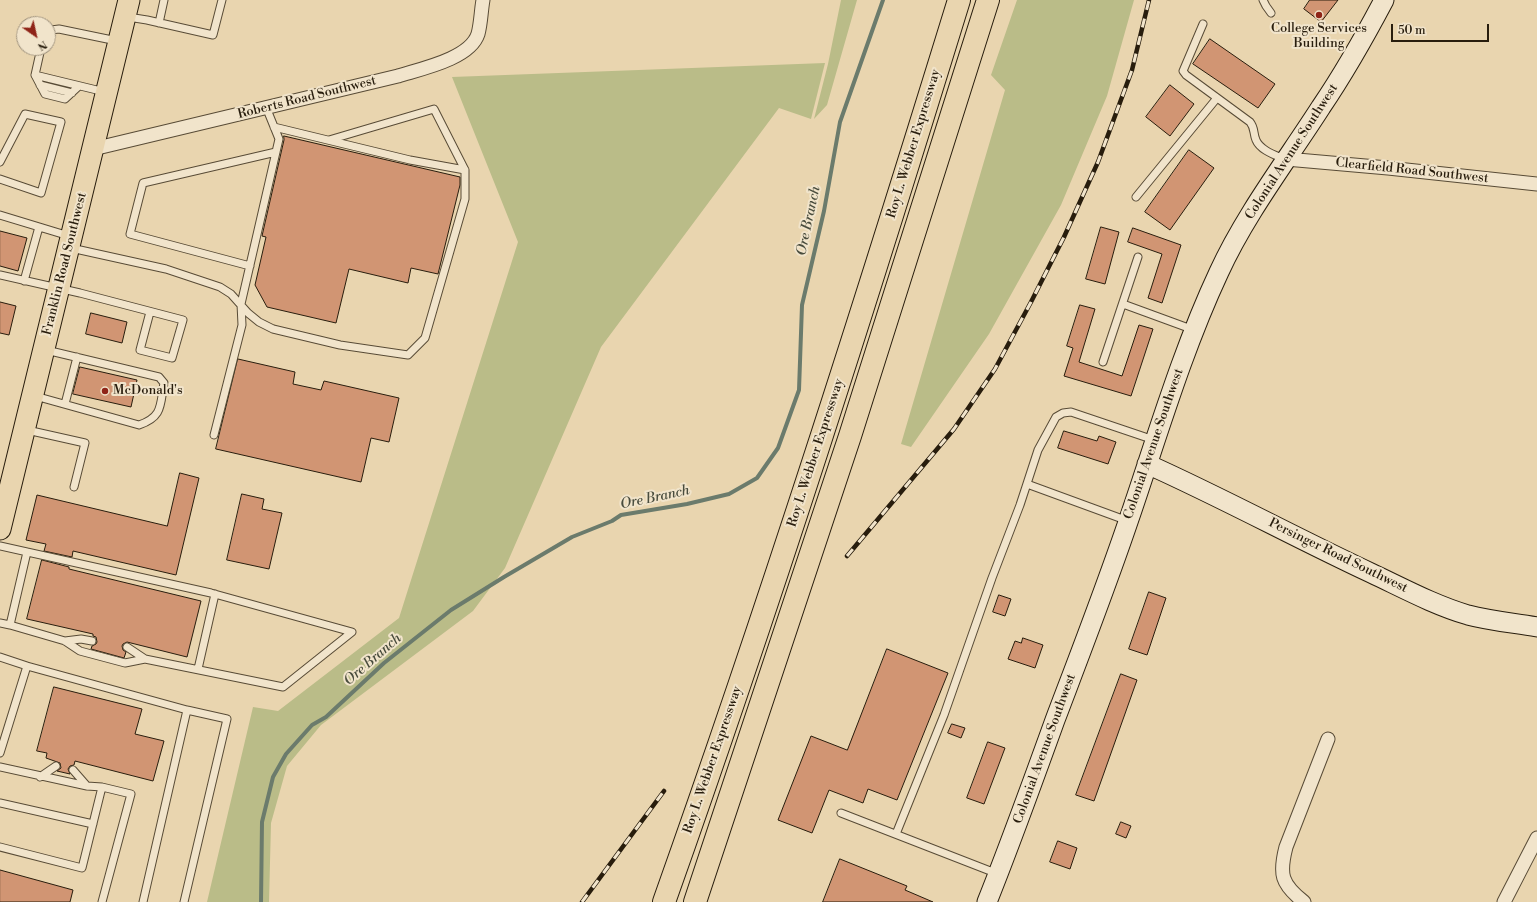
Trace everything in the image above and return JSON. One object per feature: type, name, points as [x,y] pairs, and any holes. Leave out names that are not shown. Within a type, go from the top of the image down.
[{"type":"highway","name":"Roy L. Webber Expressway","points":[[664,902],[814,460],[897,202],[959,0]]},
{"type":"highway","name":"Roy L. Webber Expressway","points":[[695,902],[850,436],[988,0]]},
{"type":"main road","name":"Colonial Avenue Southwest","points":[[987,902],[1128,521],[1194,330],[1220,268],[1286,159],[1322,106],[1383,4]]},
{"type":"main road","name":"Franklin Road Southwest","points":[[0,529],[127,8]]},
{"type":"main road","name":"Persinger Road Southwest","points":[[1147,464],[1438,604],[1492,620],[1537,627]]},
{"type":"street","name":"Roberts Road Southwest","points":[[93,149],[398,76],[446,60],[472,45],[478,35],[483,0]]},
{"type":"street","name":"Clearfield Road Southwest","points":[[1286,159],[1537,184]]},
{"type":"street","points":[[1304,902],[1288,888],[1284,879],[1282,868],[1283,858],[1328,739]]},
{"type":"street","points":[[1504,902],[1537,838]]},
{"type":"lane","points":[[158,22],[164,0]]},
{"type":"lane","points":[[127,8],[158,22],[213,35],[222,0]]},
{"type":"lane","points":[[1263,0],[1271,13]]},
{"type":"lane","points":[[1203,24],[1183,71],[1186,75],[1253,125],[1258,144],[1269,152],[1286,159]]},
{"type":"lane","points":[[56,29],[119,42]]},
{"type":"lane","points":[[39,56],[35,75],[45,94],[65,99],[79,86]]},
{"type":"lane","points":[[35,75],[107,92]]},
{"type":"lane","points":[[1136,197],[1217,98]]},
{"type":"lane","points":[[214,435],[242,325],[241,304],[279,139],[266,107]]},
{"type":"lane","points":[[0,215],[39,227],[70,242],[166,269],[220,287],[231,294],[248,313],[259,322],[273,329],[340,345],[408,354],[425,338],[465,199],[465,170],[434,109],[329,140]]},
{"type":"lane","points":[[0,162],[25,114],[61,122],[41,193],[0,179]]},
{"type":"lane","points":[[274,127],[410,160],[465,170]]},
{"type":"lane","points":[[250,266],[130,234],[143,183],[276,152]]},
{"type":"lane","points":[[24,281],[39,227]]},
{"type":"lane","points":[[1103,362],[1138,257]]},
{"type":"lane","points":[[0,275],[80,293],[183,320],[172,358],[140,350],[150,312]]},
{"type":"lane","points":[[1123,304],[1194,330]]},
{"type":"lane","points":[[33,396],[138,425],[148,422],[159,412],[164,383],[159,377],[44,350]]},
{"type":"lane","points":[[65,404],[77,357]]},
{"type":"lane","points":[[896,834],[944,715],[1038,450],[1056,417],[1063,413],[1071,412],[1155,440]]},
{"type":"lane","points":[[24,429],[85,443],[74,487]]},
{"type":"lane","points":[[1027,484],[1128,521]]},
{"type":"lane","points":[[0,546],[215,594],[352,632],[283,687],[145,659],[125,663],[80,651],[65,641],[0,623]]},
{"type":"lane","points":[[10,625],[27,552]]},
{"type":"lane","points":[[198,669],[215,594]]},
{"type":"lane","points":[[65,641],[81,639],[92,641]]},
{"type":"lane","points":[[127,647],[145,659]]},
{"type":"lane","points":[[0,657],[27,666],[187,710],[227,719],[184,902]]},
{"type":"lane","points":[[0,752],[27,666]]},
{"type":"lane","points":[[143,902],[187,710]]},
{"type":"lane","points":[[40,776],[56,766]]},
{"type":"lane","points":[[0,767],[86,786],[102,787],[131,794],[102,902]]},
{"type":"lane","points":[[73,770],[86,786]]},
{"type":"lane","points":[[0,846],[82,868],[102,787]]},
{"type":"lane","points":[[0,803],[93,824]]},
{"type":"lane","points":[[841,813],[998,874]]},
{"type":"green space","points":[[841,0],[857,0],[827,105],[814,119],[828,64]]},
{"type":"green space","points":[[1017,0],[1134,0],[1107,96],[1061,205],[989,334],[911,447],[901,444],[1005,90],[991,75]]},
{"type":"green space","points":[[825,63],[811,119],[779,108],[601,347],[505,568],[473,611],[321,725],[287,766],[271,823],[269,902],[207,902],[253,707],[278,711],[399,618],[518,242],[452,77]]},
{"type":"building","name":"College Services Building","points":[[1310,0],[1338,0],[1321,22],[1304,9]]},
{"type":"building","points":[[1210,39],[1275,84],[1258,108],[1193,64]]},
{"type":"building","points":[[1170,85],[1194,104],[1170,136],[1146,117]]},
{"type":"building","points":[[284,136],[460,177],[460,185],[438,274],[411,268],[408,283],[349,269],[336,323],[267,307],[255,285],[266,237],[262,236]]},
{"type":"building","points":[[1189,150],[1214,168],[1170,230],[1145,212]]},
{"type":"building","points":[[1101,227],[1119,232],[1105,284],[1086,279]]},
{"type":"building","points":[[1133,228],[1181,245],[1162,303],[1148,298],[1162,254],[1128,242]]},
{"type":"building","points":[[0,231],[27,238],[18,271],[0,266]]},
{"type":"building","points":[[0,302],[16,306],[9,335],[0,333]]},
{"type":"building","points":[[1080,305],[1095,309],[1079,362],[1122,376],[1139,325],[1153,329],[1131,396],[1064,376],[1073,348],[1067,346]]},
{"type":"building","points":[[91,313],[127,322],[122,343],[86,334]]},
{"type":"building","points":[[238,359],[295,372],[293,384],[321,390],[324,381],[399,398],[389,442],[371,438],[361,482],[216,449]]},
{"type":"building","points":[[80,367],[137,380],[131,407],[73,394]]},
{"type":"building","points":[[1064,431],[1097,441],[1099,436],[1116,442],[1108,464],[1058,448]]},
{"type":"building","points":[[180,473],[199,478],[176,575],[73,551],[72,557],[44,551],[46,544],[26,540],[37,495],[167,526]]},
{"type":"building","points":[[242,494],[264,499],[262,509],[282,513],[269,569],[227,560]]},
{"type":"building","points":[[42,560],[69,567],[69,569],[201,601],[187,657],[127,642],[122,646],[123,650],[126,652],[124,658],[91,649],[97,642],[96,637],[93,636],[93,634],[27,619]]},
{"type":"building","points":[[1149,592],[1166,598],[1147,655],[1129,649]]},
{"type":"building","points":[[999,595],[1011,599],[1005,616],[993,612]]},
{"type":"building","points":[[1023,638],[1043,645],[1035,668],[1008,659],[1015,641],[1021,643]]},
{"type":"building","points":[[887,649],[948,673],[897,800],[868,789],[863,803],[829,790],[812,833],[778,820],[811,736],[847,750]]},
{"type":"building","points":[[1121,674],[1137,680],[1094,801],[1076,795]]},
{"type":"building","points":[[54,687],[142,709],[135,734],[164,741],[153,781],[75,761],[74,765],[70,766],[68,769],[70,774],[57,771],[61,768],[60,763],[46,758],[47,753],[37,751]]},
{"type":"building","points":[[952,724],[965,728],[961,738],[948,733]]},
{"type":"building","points":[[988,742],[1005,748],[984,804],[967,798]]},
{"type":"building","points":[[1121,822],[1131,826],[1126,838],[1116,834]]},
{"type":"building","points":[[1058,841],[1077,848],[1070,869],[1050,862]]},
{"type":"building","points":[[840,859],[907,886],[905,890],[933,902],[823,902]]},
{"type":"building","points":[[0,870],[73,890],[70,902],[0,902]]},
{"type":"waterway","name":"Ore Branch","points":[[261,902],[262,822],[273,777],[286,754],[312,725],[326,717],[384,663],[451,610],[504,577],[572,537],[612,521],[621,515],[687,504],[729,494],[757,478],[778,448],[799,390],[802,305],[824,211],[840,122],[883,0]]},
{"type":"railway","points":[[847,556],[954,429],[995,369],[1064,237],[1098,162],[1132,70],[1149,0]]},
{"type":"railway","points":[[582,902],[664,791]]},
{"type":"place","name":"College Services Building","points":[[1319,15]]},
{"type":"place","name":"McDonald's","points":[[105,391]]}]
